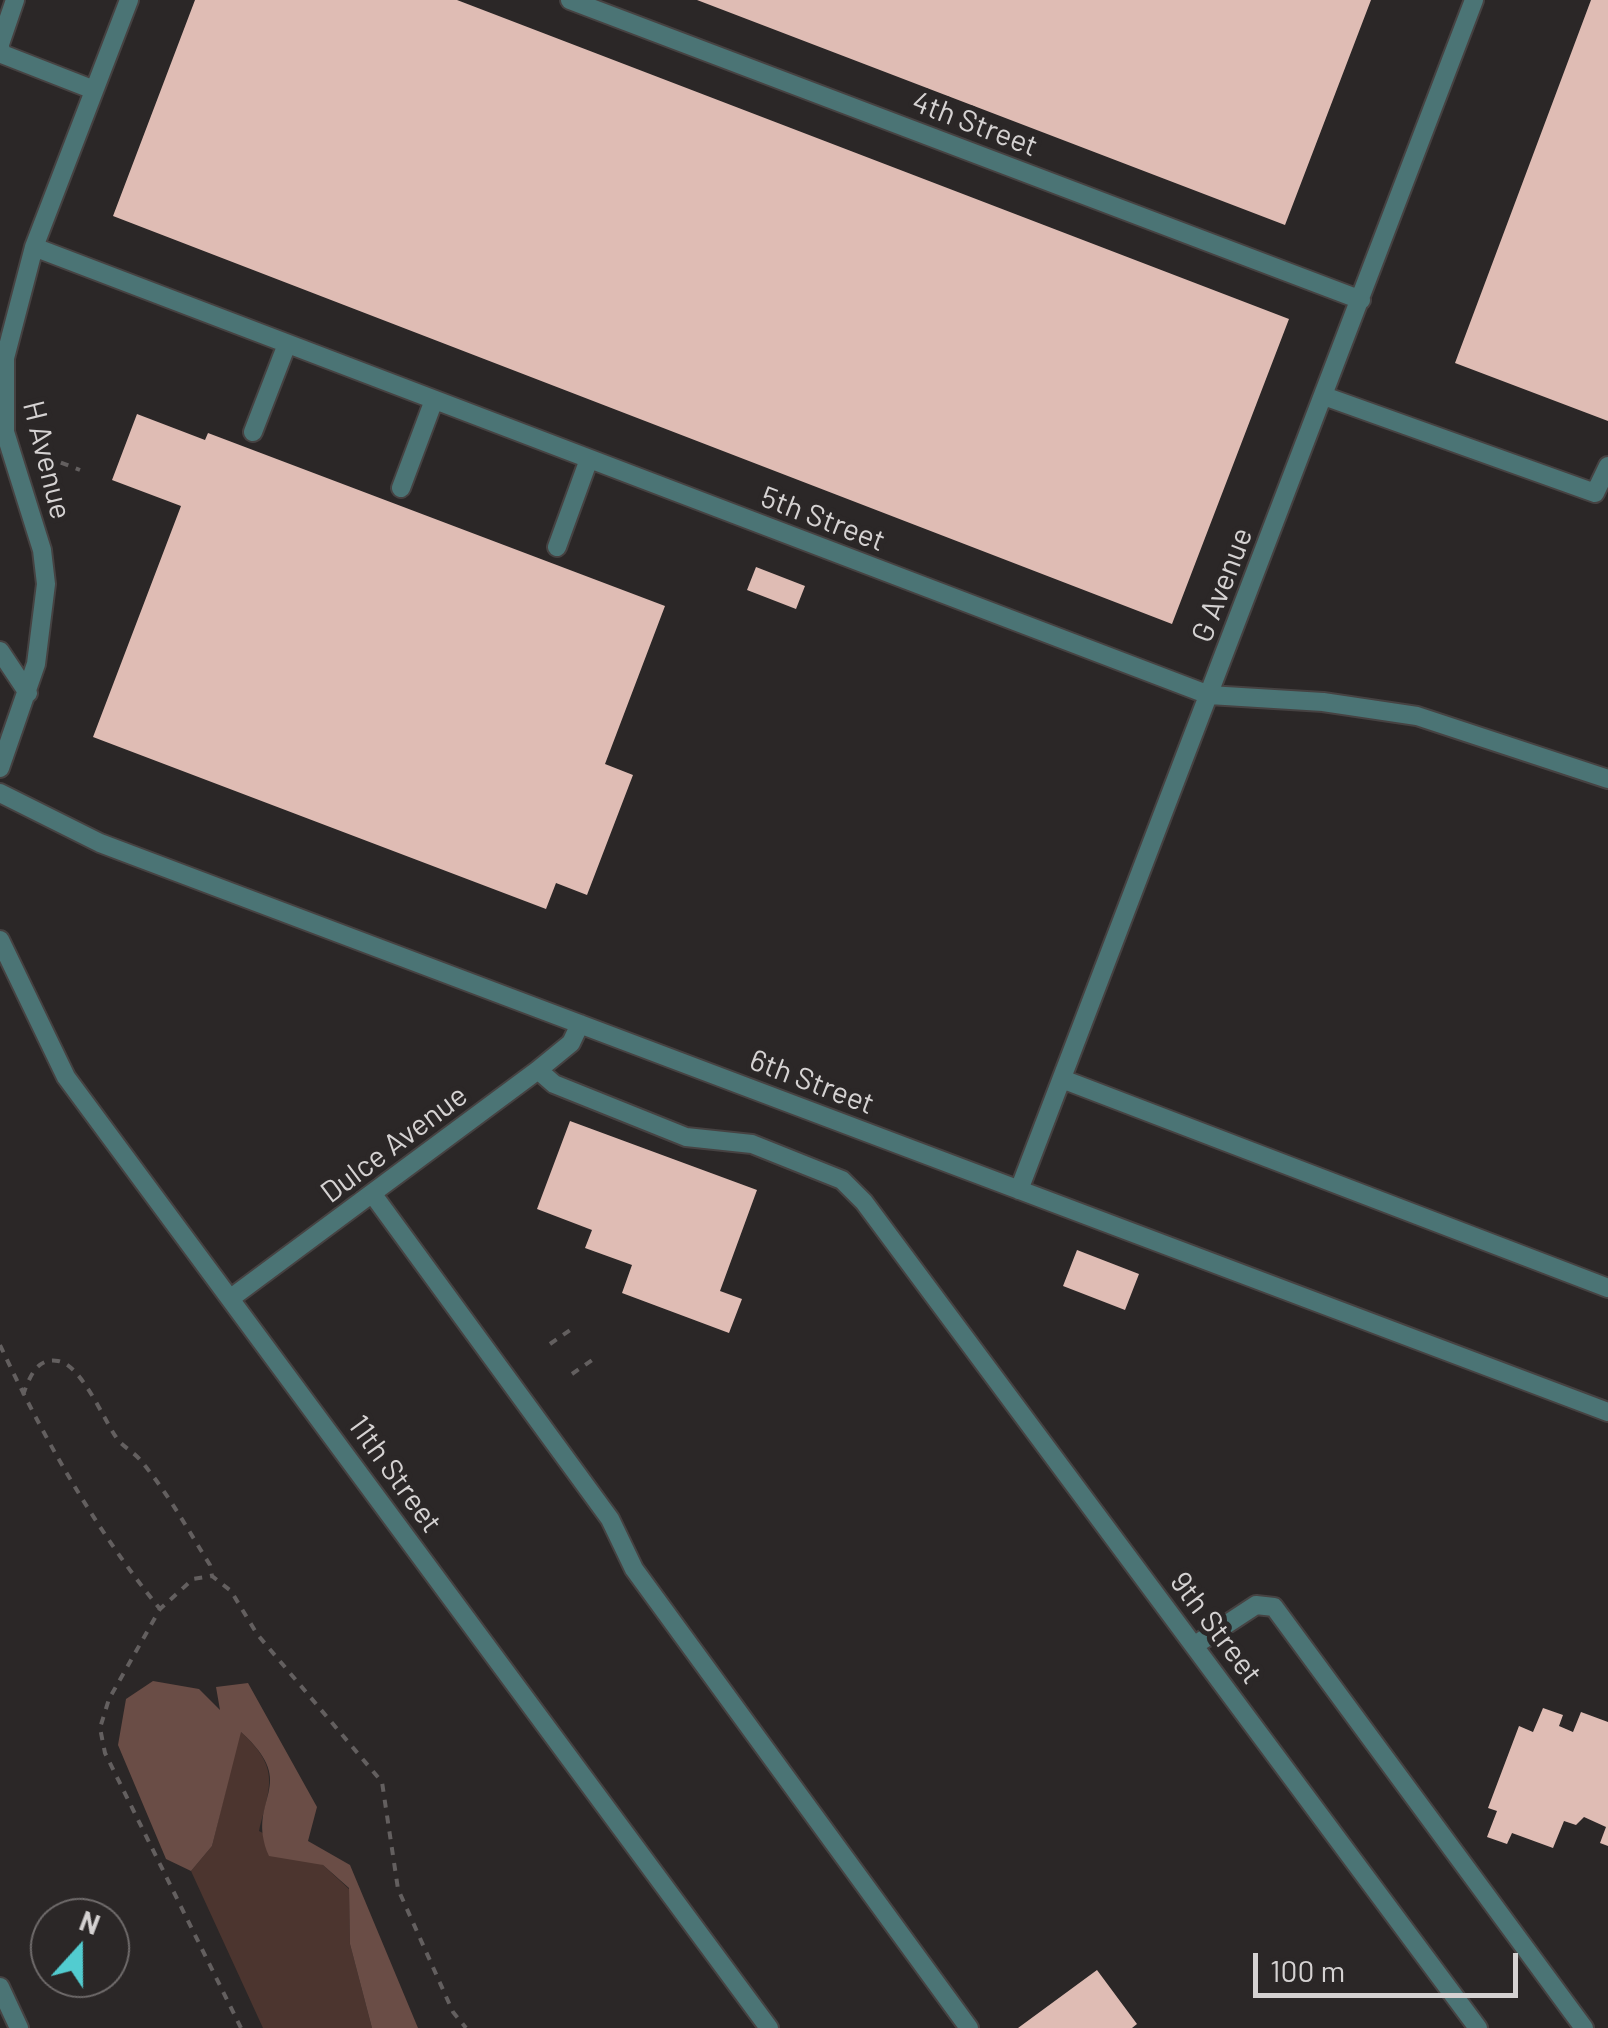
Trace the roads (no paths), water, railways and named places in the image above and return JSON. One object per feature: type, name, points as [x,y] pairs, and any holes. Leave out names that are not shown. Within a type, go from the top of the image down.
[{"type":"street","points":[[15,0],[2,54],[94,90]]},
{"type":"street","name":"H Avenue","points":[[0,768],[28,693],[43,624],[46,574],[7,441],[2,406],[4,358],[34,247],[129,0]]},
{"type":"street","name":"4th Street","points":[[570,0],[1360,300]]},
{"type":"street","name":"G Avenue","points":[[1019,1190],[1474,0]]},
{"type":"street","name":"5th Street","points":[[34,247],[1209,695],[1322,702],[1417,716],[1608,779]]},
{"type":"street","points":[[253,432],[286,344]]},
{"type":"street","points":[[1324,396],[1595,493],[1608,466]]},
{"type":"street","points":[[401,488],[434,400]]},
{"type":"street","points":[[556,547],[589,459]]},
{"type":"street","points":[[0,651],[28,693]]},
{"type":"street","name":"6th Street","points":[[0,794],[100,842],[1608,1412]]},
{"type":"street","name":"11th Street","points":[[0,940],[66,1077],[768,2028]]},
{"type":"street","name":"Dulce Avenue","points":[[231,1298],[374,1196],[538,1070],[571,1043],[580,1024]]},
{"type":"street","name":"9th Street","points":[[538,1070],[554,1084],[686,1137],[752,1144],[842,1180],[910,1261],[1478,2028]]},
{"type":"street","points":[[1062,1079],[1608,1288]]},
{"type":"street","points":[[374,1196],[610,1519],[634,1569],[969,2028]]},
{"type":"street","points":[[1195,1645],[1256,1605],[1274,1607],[1584,2028]]},
{"type":"street","points":[[0,1987],[20,2028]]}]
